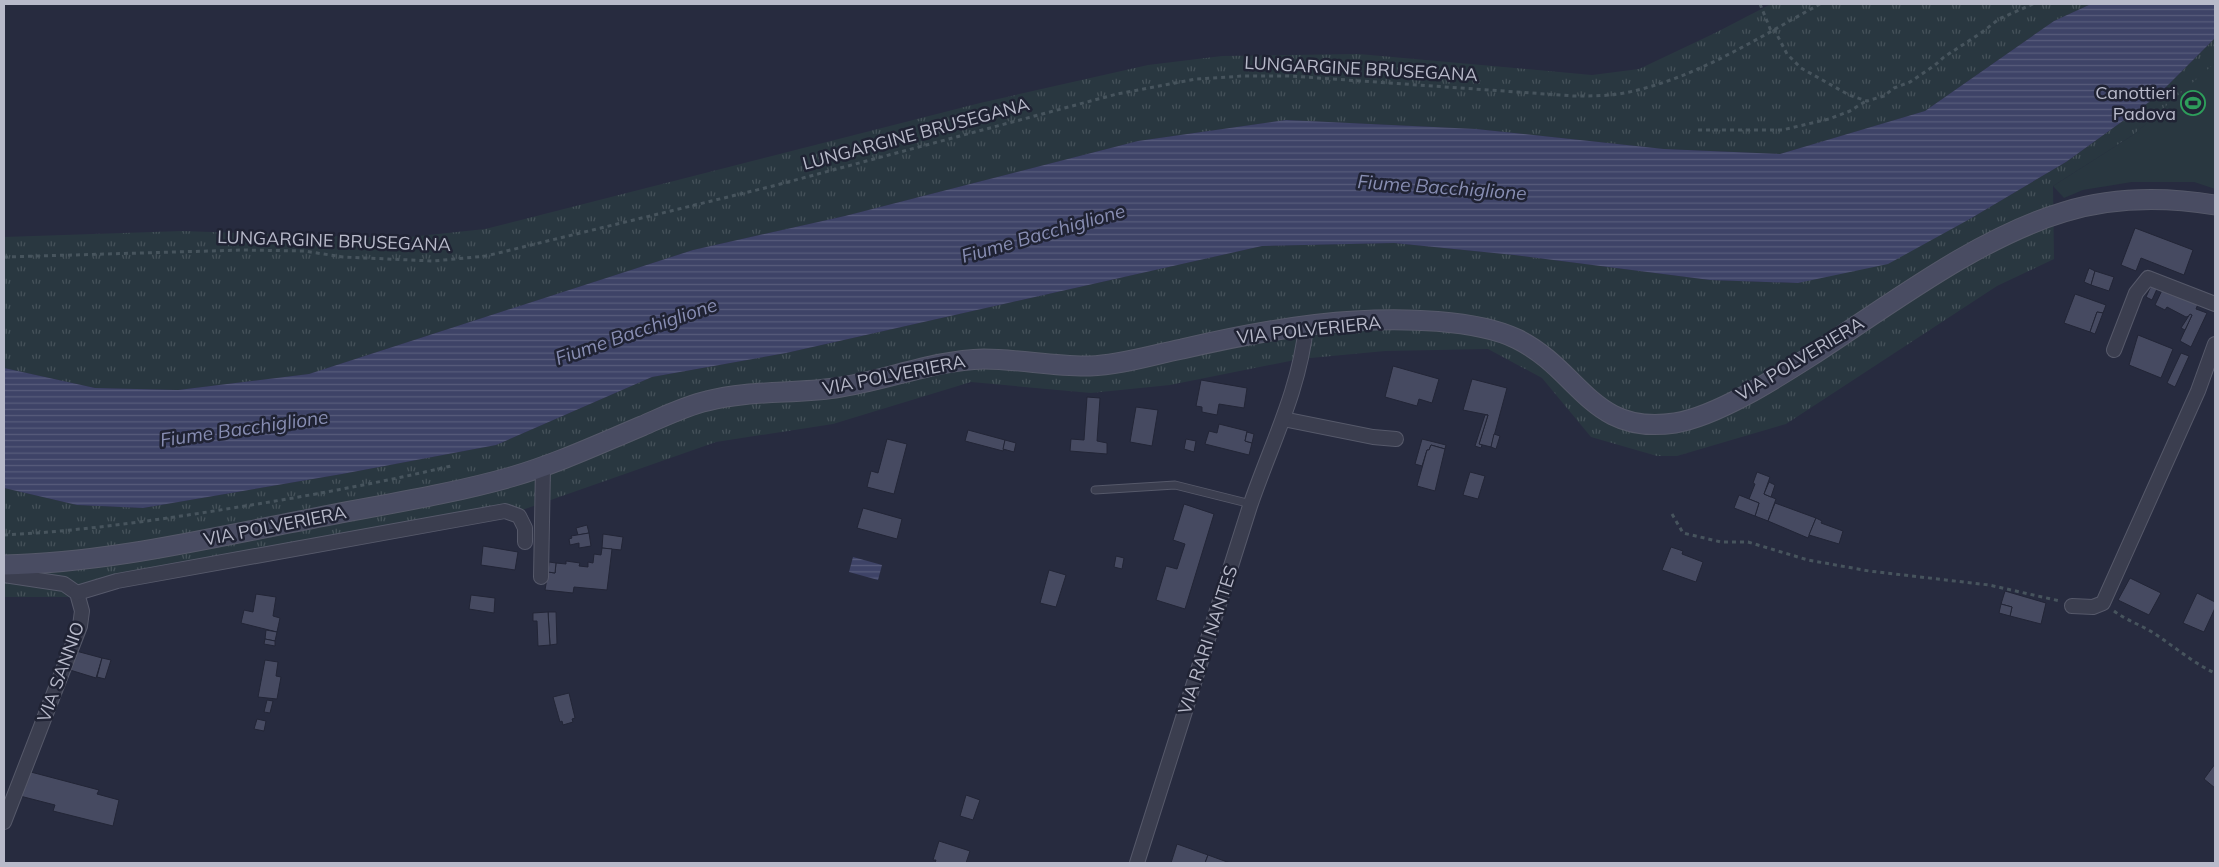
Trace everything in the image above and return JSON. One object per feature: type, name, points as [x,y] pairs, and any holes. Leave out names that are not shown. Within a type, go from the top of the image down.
[{"type":"street","name":"VIA POLVERIERA","points":[[4,565],[90,559],[161,548],[472,487],[543,467],[671,413],[707,400],[834,388],[877,380],[946,362],[985,359],[1090,366],[1123,361],[1235,337],[1306,326],[1356,321],[1419,321],[1490,329],[1517,339],[1538,352],[1558,367],[1587,399],[1622,421],[1640,425],[1673,423],[1692,418],[1732,401],[1774,379],[1958,261],[2028,224],[2068,211],[2106,202],[2185,200],[2215,205]]},
{"type":"street","points":[[2114,350],[2136,293],[2148,278],[2215,304]]},
{"type":"street","name":"VIA RARI NANTES","points":[[1137,863],[1251,504],[1283,419],[1304,349],[1306,326]]},
{"type":"street","points":[[2072,606],[2092,607],[2103,603],[2198,391],[2215,344]]},
{"type":"street","points":[[1283,419],[1373,437],[1396,439]]},
{"type":"street","points":[[541,577],[543,467]]},
{"type":"street","name":"VIA POLVERIERA","points":[[77,593],[117,581],[505,511],[519,516],[525,528],[525,542]]},
{"type":"street","points":[[4,575],[64,584],[77,593]]},
{"type":"street","name":"VIA SANNIO","points":[[4,822],[80,626],[82,610],[77,593]]},
{"type":"lane","points":[[1094,490],[1175,485],[1251,504]]},
{"type":"path","points":[[1760,4],[1772,30],[1787,54],[1801,68],[1849,95],[1867,101]]},
{"type":"path","name":"LUNGARGINE BRUSEGANA","points":[[4,257],[243,250],[304,251],[343,257],[433,261],[486,256],[773,186],[1117,94],[1196,78],[1290,76],[1574,96],[1618,94],[1664,83],[1682,76],[1820,4]]},
{"type":"path","points":[[1698,130],[1782,130],[1828,119],[1850,111],[1867,101],[1884,96],[1894,88],[1910,82],[1999,19],[2033,4]]},
{"type":"path","points":[[4,535],[57,532],[158,521],[296,498],[451,466]]},
{"type":"path","points":[[1672,514],[1683,533],[1721,542],[1748,542],[1808,560],[1869,570],[1989,585],[2043,596],[2072,606]]},
{"type":"path","points":[[2103,603],[2126,620],[2154,633],[2176,650],[2215,673]]},
{"type":"green space","points":[[1771,4],[2091,4],[2054,21],[1925,111],[1780,154],[1664,149],[1476,129],[1286,120],[1138,141],[845,216],[693,250],[309,374],[178,390],[95,388],[4,368],[4,237],[182,231],[400,238],[485,229],[980,103],[1148,65],[1222,56],[1359,54],[1592,75],[1639,69]]},
{"type":"green space","points":[[2215,38],[2215,63],[2207,72],[2133,135],[2053,186],[2054,259],[1997,286],[1786,424],[1677,456],[1657,456],[1591,437],[1542,378],[1488,349],[1385,351],[1300,359],[1170,385],[1091,393],[971,382],[833,424],[716,442],[508,515],[121,585],[78,597],[4,597],[4,488],[77,505],[143,508],[496,445],[652,377],[786,353],[1262,246],[1394,243],[1514,255],[1710,280],[1798,283],[1968,220],[2066,162],[2156,97]]},
{"type":"green space","name":"Canottieri Padova","points":[[2215,63],[2215,189],[2194,182],[2132,182],[2083,190],[2064,198],[2053,186],[2133,135]]},
{"type":"water","name":"Fiume Bacchiglione","points":[[2091,4],[2215,4],[2215,38],[2156,97],[2066,162],[1968,220],[1888,264],[1798,283],[1710,280],[1514,255],[1394,243],[1262,246],[786,353],[652,377],[496,445],[143,508],[77,505],[4,488],[4,368],[95,388],[178,390],[309,374],[693,250],[845,216],[1138,141],[1286,120],[1476,129],[1664,149],[1780,154],[1925,111],[2054,21]]},
{"type":"water","points":[[853,557],[882,565],[878,580],[849,572]]},
{"type":"building","points":[[2135,228],[2193,250],[2184,275],[2141,258],[2136,271],[2121,265]]},
{"type":"building","points":[[2089,268],[2095,271],[2091,285],[2084,282]]},
{"type":"building","points":[[2095,271],[2114,277],[2109,291],[2091,285]]},
{"type":"building","points":[[2151,286],[2157,289],[2152,300],[2146,297]]},
{"type":"building","points":[[2163,288],[2198,304],[2196,309],[2207,313],[2191,347],[2180,341],[2192,315],[2186,317],[2167,307],[2165,310],[2155,305]]},
{"type":"building","points":[[2075,294],[2106,305],[2103,313],[2097,312],[2090,332],[2064,323]]},
{"type":"building","points":[[2097,312],[2103,313],[2095,334],[2090,332]]},
{"type":"building","points":[[2190,314],[2192,315],[2185,330],[2181,328]]},
{"type":"building","points":[[2138,335],[2173,349],[2161,378],[2129,365]]},
{"type":"building","points":[[2181,353],[2189,356],[2175,387],[2167,383]]},
{"type":"building","points":[[1393,366],[1439,379],[1432,403],[1419,399],[1417,406],[1385,397]]},
{"type":"building","points":[[1472,379],[1507,388],[1491,447],[1479,444],[1488,415],[1463,410]]},
{"type":"building","points":[[1201,380],[1247,388],[1244,408],[1219,404],[1217,415],[1202,412],[1202,407],[1196,406]]},
{"type":"building","points":[[1087,397],[1100,398],[1097,441],[1107,443],[1107,454],[1070,451],[1071,439],[1084,440]]},
{"type":"building","points":[[1136,407],[1158,410],[1152,446],[1130,442]]},
{"type":"building","points":[[1485,415],[1488,415],[1479,444],[1482,445],[1481,448],[1475,446]]},
{"type":"building","points":[[1219,424],[1247,431],[1245,441],[1252,443],[1249,455],[1205,444],[1209,431],[1217,433]]},
{"type":"building","points":[[968,430],[1005,440],[1003,451],[965,441]]},
{"type":"building","points":[[1247,432],[1254,434],[1252,443],[1245,441]]},
{"type":"building","points":[[1494,434],[1500,436],[1496,449],[1491,447]]},
{"type":"building","points":[[887,439],[907,444],[894,494],[867,487],[871,471],[878,473]]},
{"type":"building","points":[[1186,439],[1196,441],[1194,452],[1184,449]]},
{"type":"building","points":[[1422,439],[1446,445],[1445,449],[1431,445],[1429,450],[1427,450],[1422,466],[1415,464]]},
{"type":"building","points":[[1005,440],[1016,443],[1014,452],[1003,449]]},
{"type":"building","points":[[1431,445],[1445,449],[1435,491],[1417,486],[1427,450],[1429,450]]},
{"type":"building","points":[[1470,472],[1485,476],[1478,499],[1463,495]]},
{"type":"building","points":[[1757,472],[1770,477],[1764,494],[1776,499],[1768,521],[1755,516],[1759,503],[1749,499]]},
{"type":"building","points":[[1769,482],[1775,485],[1771,497],[1764,494]]},
{"type":"building","points":[[1739,495],[1759,503],[1755,516],[1734,508]]},
{"type":"building","points":[[1775,503],[1816,518],[1808,538],[1768,521]]},
{"type":"building","points":[[1184,504],[1214,514],[1185,609],[1156,600],[1166,566],[1177,569],[1185,544],[1173,540]]},
{"type":"building","points":[[863,508],[902,519],[897,539],[857,528]]},
{"type":"building","points":[[1816,518],[1822,521],[1821,523],[1843,531],[1839,544],[1809,535]]},
{"type":"building","points":[[587,525],[589,533],[578,535],[576,528]]},
{"type":"building","points":[[589,533],[591,546],[579,548],[579,543],[570,545],[569,539],[572,538],[571,536]]},
{"type":"building","points":[[603,534],[623,537],[621,550],[602,548]]},
{"type":"building","points":[[483,546],[518,552],[515,570],[481,565]]},
{"type":"building","points":[[1671,547],[1683,551],[1682,554],[1703,562],[1696,582],[1662,570]]},
{"type":"building","points":[[602,548],[612,549],[607,590],[574,587],[573,593],[545,590],[548,572],[555,573],[556,563],[566,564],[566,561],[580,563],[579,566],[588,567],[588,562],[593,563],[594,554],[601,555]]},
{"type":"building","points":[[1116,556],[1124,558],[1122,569],[1114,567]]},
{"type":"building","points":[[549,562],[556,563],[555,573],[548,572]]},
{"type":"building","points":[[1049,570],[1066,575],[1056,607],[1040,603]]},
{"type":"building","points":[[2130,578],[2161,593],[2149,615],[2118,600]]},
{"type":"building","points":[[2005,591],[2046,603],[2041,624],[2010,616],[2012,607],[2001,604]]},
{"type":"building","points":[[2197,593],[2215,602],[2215,608],[2204,632],[2183,623]]},
{"type":"building","points":[[256,594],[276,597],[273,616],[280,618],[277,632],[241,623],[244,610],[253,612]]},
{"type":"building","points":[[471,595],[495,598],[494,613],[469,609]]},
{"type":"building","points":[[2001,604],[2012,607],[2010,616],[1999,613]]},
{"type":"building","points":[[548,612],[556,612],[557,644],[550,645]]},
{"type":"building","points":[[548,612],[550,645],[538,646],[537,621],[533,621],[533,613]]},
{"type":"building","points":[[266,630],[277,632],[275,641],[265,639]]},
{"type":"building","points":[[265,639],[275,641],[275,646],[264,644]]},
{"type":"building","points":[[76,651],[102,658],[96,678],[70,670]]},
{"type":"building","points":[[102,658],[111,660],[105,679],[97,677]]},
{"type":"building","points":[[265,660],[278,662],[276,676],[281,677],[277,699],[258,697]]},
{"type":"building","points":[[569,693],[575,718],[572,719],[573,722],[563,725],[562,721],[560,722],[553,697]]},
{"type":"building","points":[[267,700],[273,701],[270,713],[264,712]]},
{"type":"building","points":[[257,719],[266,721],[264,731],[254,729]]},
{"type":"building","points":[[2215,764],[2215,788],[2204,779]]},
{"type":"building","points":[[27,771],[99,790],[97,794],[119,800],[113,826],[53,811],[55,805],[20,796]]},
{"type":"building","points":[[966,795],[980,800],[973,820],[960,816]]},
{"type":"building","points":[[939,841],[970,851],[966,863],[935,863],[936,860],[933,860]]},
{"type":"building","points":[[1177,844],[1208,855],[1205,863],[1171,863]]},
{"type":"building","points":[[1208,855],[1230,863],[1205,863]]},
{"type":"place","name":"Canottieri Padova","points":[[2193,103]]}]
